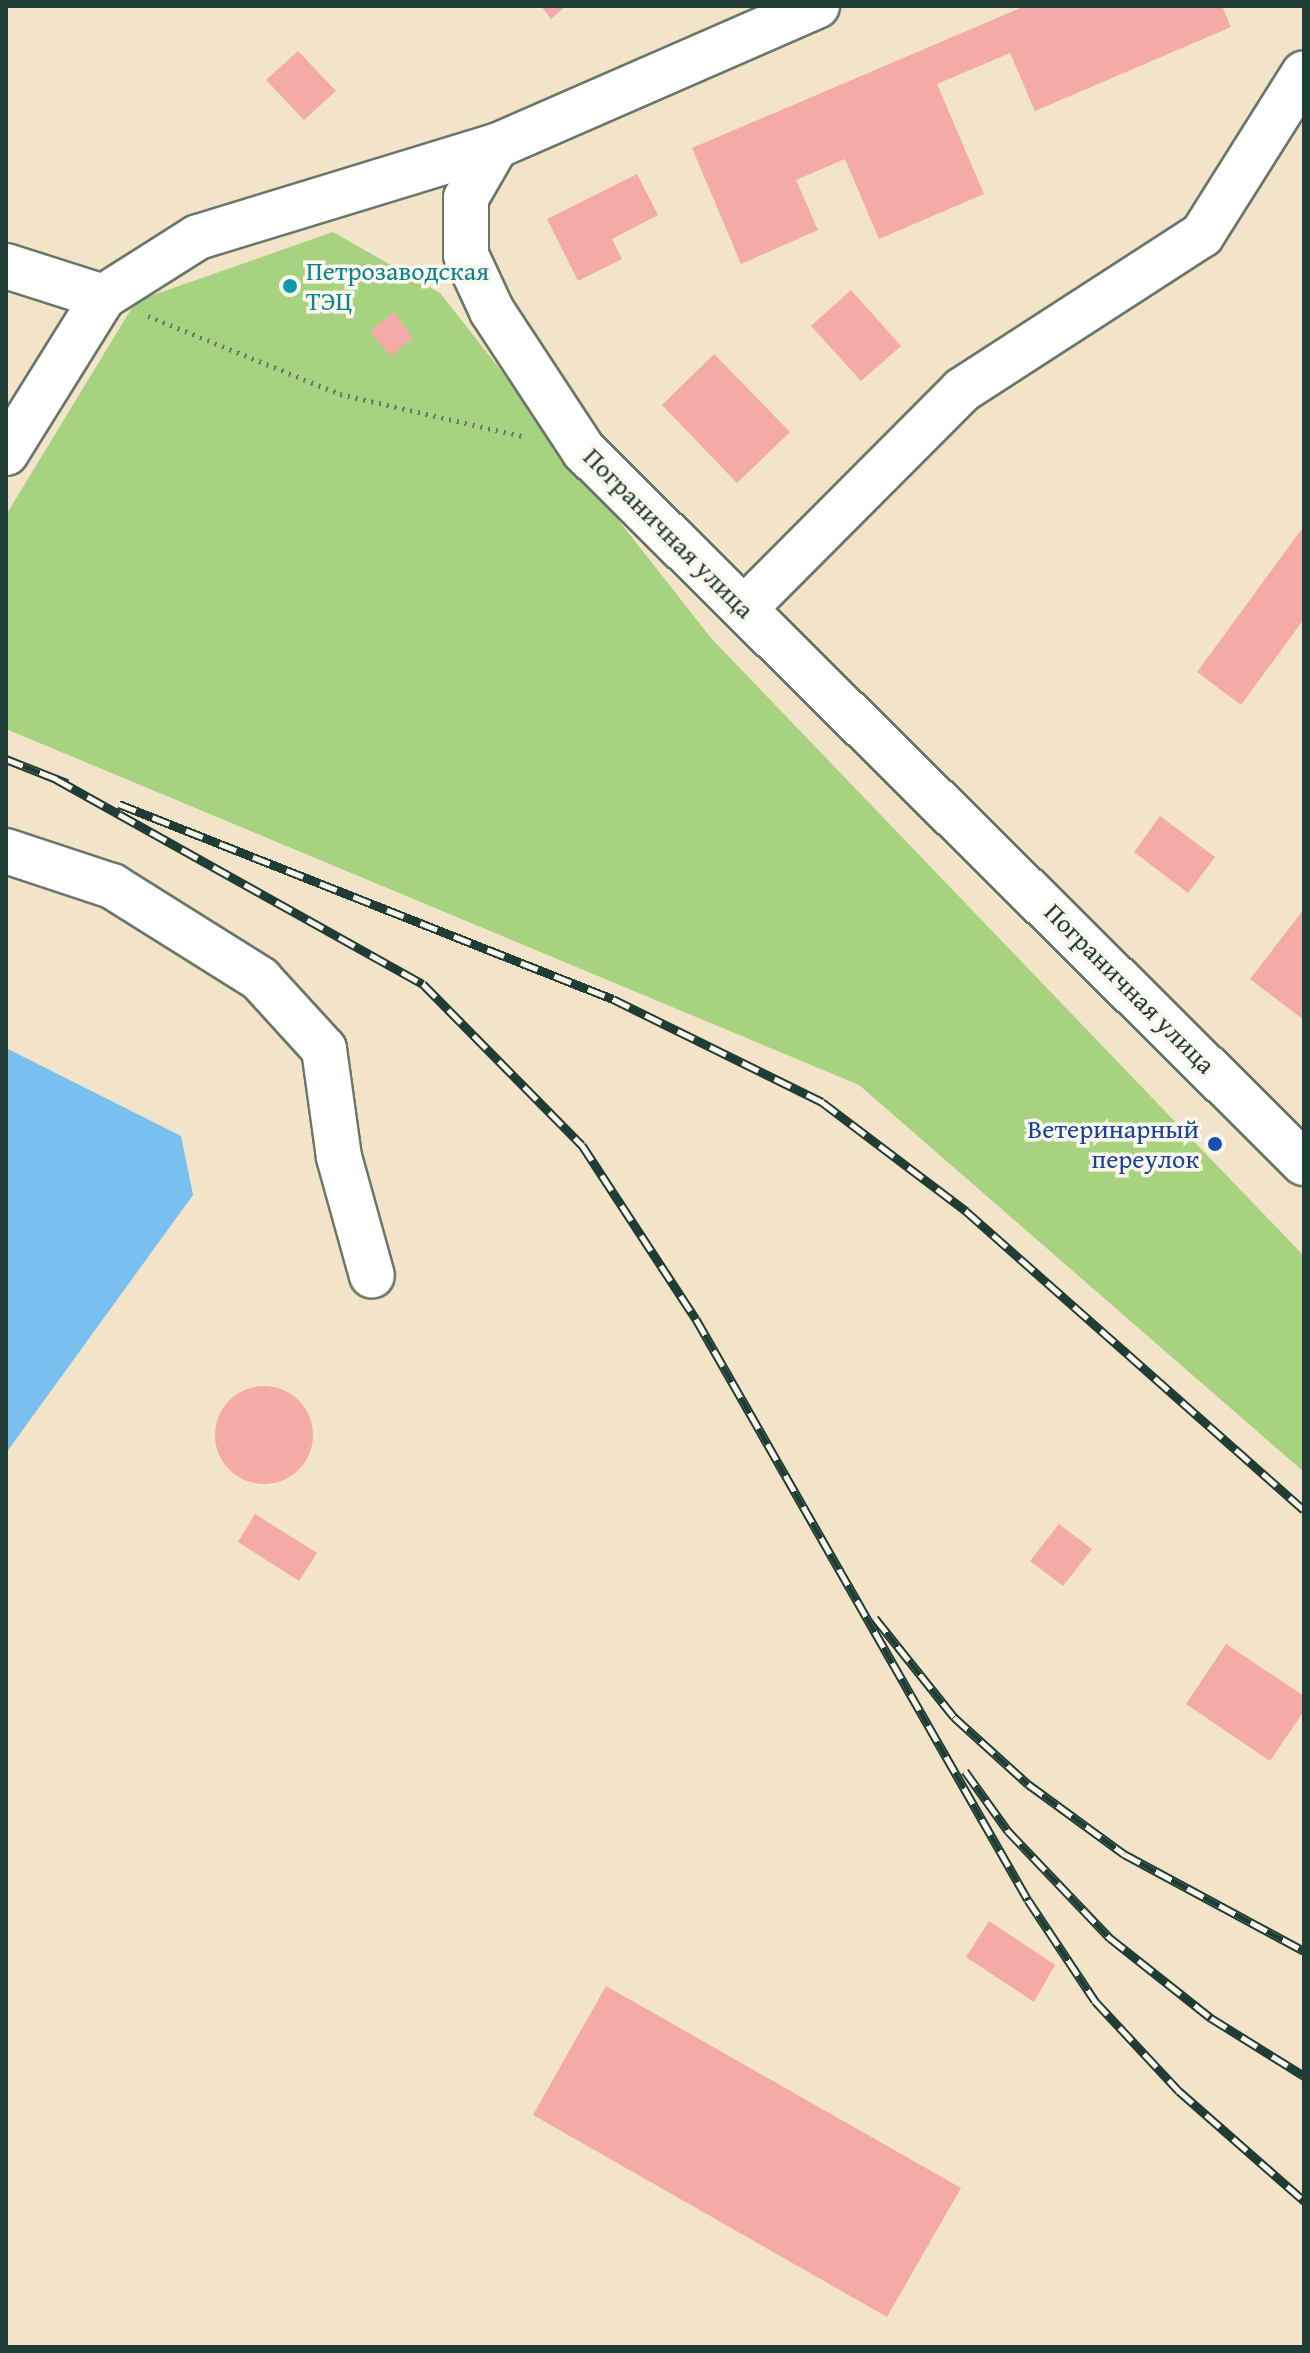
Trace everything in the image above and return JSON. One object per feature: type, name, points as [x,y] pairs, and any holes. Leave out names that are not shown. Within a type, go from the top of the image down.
[{"type":"main road","points":[[6,453],[103,297],[198,237],[496,146],[817,6]]},
{"type":"main road","points":[[744,609],[962,390],[1202,235],[1304,73]]},
{"type":"main road","name":"Пограничная улица","points":[[496,146],[466,198],[466,255],[492,311],[584,451],[1304,1163]]},
{"type":"main road","points":[[6,266],[103,297]]},
{"type":"main road","points":[[6,851],[112,886],[260,979],[324,1049],[339,1157],[372,1276]]},
{"type":"path","points":[[103,297],[340,394],[584,451]]},
{"type":"green space","points":[[333,232],[440,293],[711,638],[1304,1256],[1304,1472],[859,1085],[6,729],[6,515],[136,301]]},
{"type":"water","points":[[6,1048],[181,1136],[193,1195],[6,1453]]},
{"type":"building","points":[[541,6],[566,6],[551,19]]},
{"type":"building","points":[[1025,6],[1222,6],[1231,27],[1035,111],[1010,53],[937,84],[984,194],[879,239],[845,159],[796,180],[818,230],[741,264],[692,148]]},
{"type":"building","points":[[298,51],[336,91],[304,120],[266,80]]},
{"type":"building","points":[[637,174],[658,215],[612,239],[622,259],[578,281],[547,219]]},
{"type":"building","points":[[851,290],[901,346],[861,381],[811,326]]},
{"type":"building","points":[[394,312],[413,338],[390,356],[370,331]]},
{"type":"building","points":[[714,354],[790,432],[737,483],[662,405]]},
{"type":"building","points":[[1304,526],[1304,619],[1241,705],[1197,672]]},
{"type":"building","points":[[1160,816],[1215,857],[1188,893],[1134,852]]},
{"type":"building","points":[[1304,909],[1304,1020],[1250,979]]},
{"type":"building","points":[[264,1386],[283,1390],[299,1400],[309,1416],[313,1435],[309,1454],[299,1470],[283,1480],[264,1484],[245,1480],[229,1470],[219,1454],[215,1435],[219,1416],[229,1400],[245,1390]]},
{"type":"building","points":[[255,1514],[317,1553],[299,1581],[238,1542]]},
{"type":"building","points":[[1059,1524],[1092,1549],[1063,1586],[1030,1561]]},
{"type":"building","points":[[1226,1644],[1304,1696],[1304,1711],[1270,1761],[1186,1704]]},
{"type":"building","points":[[989,1921],[1055,1965],[1034,2002],[966,1957]]},
{"type":"building","points":[[606,1986],[961,2188],[887,2317],[533,2115]]},
{"type":"railway","points":[[6,759],[67,783]]},
{"type":"railway","points":[[56,779],[423,984],[582,1145],[696,1319],[1028,1900],[1095,2001],[1179,2091],[1304,2201]]},
{"type":"railway","points":[[119,804],[613,999],[822,1102],[966,1211],[1304,1510]]},
{"type":"railway","points":[[875,1618],[954,1717],[1028,1784],[1124,1854],[1304,1951]]},
{"type":"railway","points":[[965,1771],[1008,1831],[1110,1938],[1211,2018],[1304,2076]]},
{"type":"place","name":"Петрозаводская ТЭЦ","points":[[290,286]]},
{"type":"place","name":"Ветеринарный переулок","points":[[1215,1144]]}]
